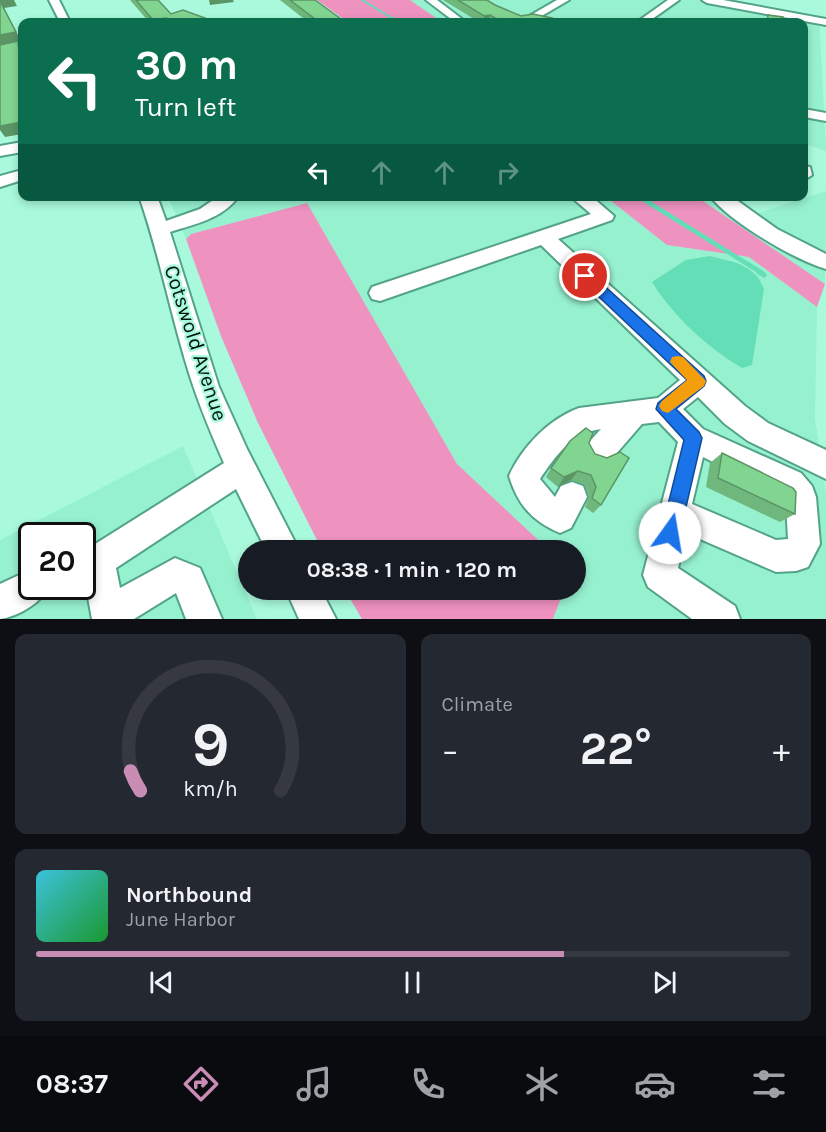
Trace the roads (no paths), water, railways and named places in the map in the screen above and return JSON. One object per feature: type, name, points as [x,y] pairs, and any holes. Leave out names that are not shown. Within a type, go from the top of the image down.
[{"type":"street","points":[[54,0],[63,18]]},
{"type":"street","points":[[431,0],[456,18]]},
{"type":"street","points":[[525,18],[564,0]]},
{"type":"street","points":[[648,18],[674,0]]},
{"type":"street","points":[[707,0],[735,5],[761,17]]},
{"type":"street","points":[[735,5],[731,9],[743,14]]},
{"type":"street","points":[[808,21],[826,22]]},
{"type":"street","points":[[808,114],[826,117]]},
{"type":"street","points":[[0,151],[18,148]]},
{"type":"street","points":[[0,182],[18,177]]},
{"type":"street","name":"Cotswold Avenue","points":[[150,201],[160,229],[197,361],[212,403],[241,469],[278,540]]},
{"type":"street","points":[[160,229],[203,215],[226,201]]},
{"type":"street","points":[[380,293],[605,216],[586,201]]},
{"type":"street","points":[[728,201],[765,233],[792,248],[826,262]]},
{"type":"street","points":[[544,237],[735,415],[758,432],[826,465]]},
{"type":"street","points":[[572,497],[560,517],[544,510],[528,489],[524,476],[547,444],[579,420],[664,409],[698,381]]},
{"type":"street","points":[[664,409],[693,438],[790,484],[801,497],[804,544],[796,555],[776,556],[675,512]]},
{"type":"street","points":[[599,452],[634,412]]},
{"type":"street","points":[[693,438],[660,575],[722,619]]},
{"type":"street","points":[[96,559],[241,469]]},
{"type":"street","points":[[96,581],[108,617],[175,575],[188,580],[204,619]]},
{"type":"street","points":[[0,603],[18,593]]},
{"type":"street","points":[[308,600],[318,619]]},
{"type":"waterway","points":[[362,0],[392,18]]},
{"type":"waterway","points":[[646,201],[762,273]]},
{"type":"waterway","points":[[759,272],[764,275]]}]
